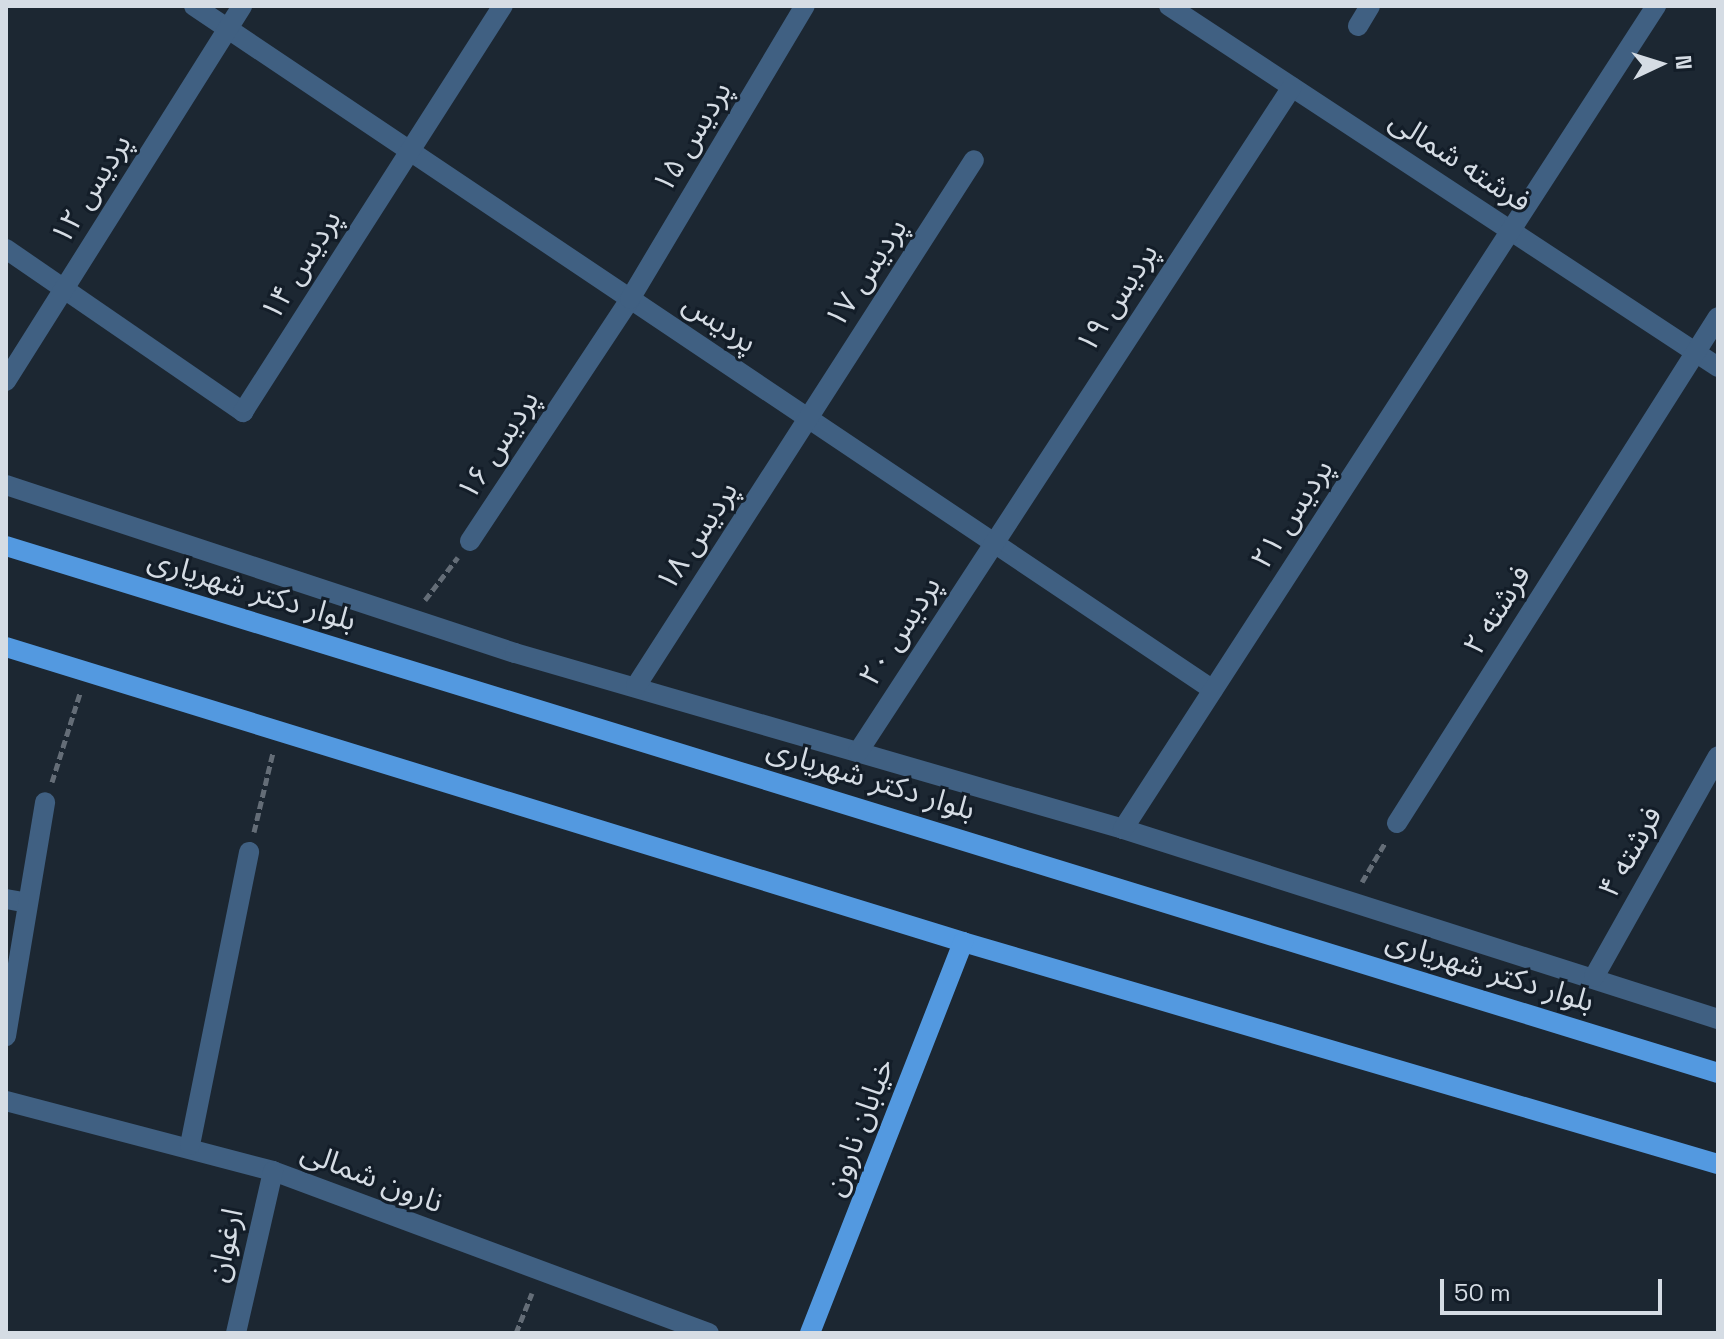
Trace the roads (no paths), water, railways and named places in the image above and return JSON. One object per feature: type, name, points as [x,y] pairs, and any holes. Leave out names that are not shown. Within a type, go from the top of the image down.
[{"type":"main road","name":"بلوار دکتر شهریاری","points":[[6,546],[1718,1073]]},
{"type":"main road","points":[[6,647],[278,728],[963,942],[1718,1164]]},
{"type":"main road","name":"خیابان نارون","points":[[810,1333],[963,942]]},
{"type":"street","name":"پردیس","points":[[194,6],[1213,690]]},
{"type":"street","name":"۱۲ پردیس","points":[[6,381],[242,6]]},
{"type":"street","name":"۱۴ پردیس","points":[[64,289],[243,412],[503,6]]},
{"type":"street","name":"پردیس ۱۵","points":[[630,299],[805,6]]},
{"type":"street","name":"فرشته شمالی","points":[[1169,6],[1718,367]]},
{"type":"street","points":[[1358,26],[1370,6]]},
{"type":"street","name":"پردیس ۲۱","points":[[1123,829],[1656,6]]},
{"type":"street","name":"پردیس ۱۹","points":[[993,542],[1292,87]]},
{"type":"street","name":"پردیس ۱۷","points":[[808,418],[974,160]]},
{"type":"street","points":[[6,249],[64,289]]},
{"type":"street","name":"۱۶ پردیس","points":[[470,541],[630,299]]},
{"type":"street","name":"فرشته ۲","points":[[1397,823],[1718,317]]},
{"type":"street","name":"۱۸ پردیس","points":[[636,686],[808,418]]},
{"type":"street","points":[[6,485],[409,620],[1123,829],[1718,1019]]},
{"type":"street","name":"۲۰ پردیس","points":[[858,752],[993,542]]},
{"type":"street","name":"فرشته ۴","points":[[1594,977],[1718,756]]},
{"type":"street","points":[[6,1036],[45,802]]},
{"type":"street","points":[[190,1145],[249,852]]},
{"type":"street","points":[[6,899],[28,903]]},
{"type":"street","name":"نارون شمالی","points":[[6,1101],[190,1145],[273,1171],[539,1275],[709,1333]]},
{"type":"street","name":"ارغوان","points":[[236,1333],[273,1171]]}]
